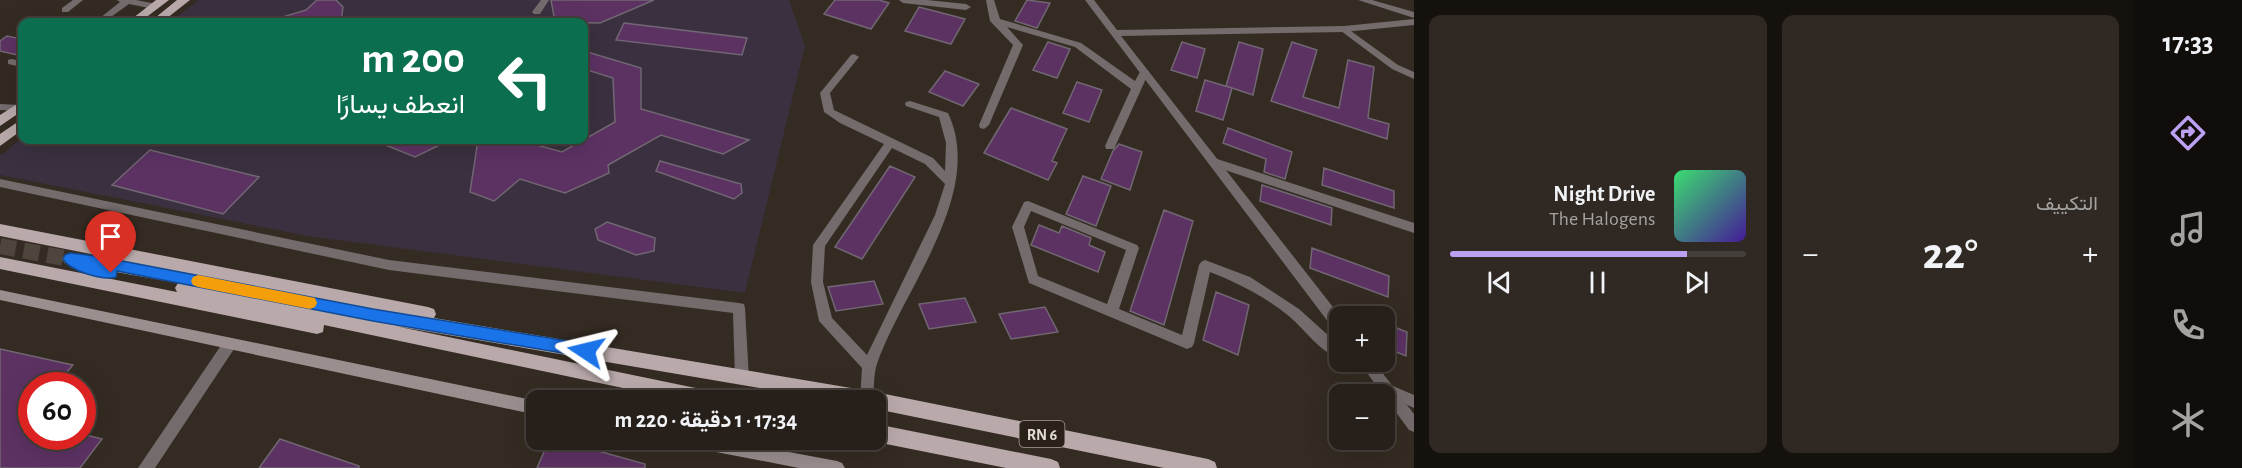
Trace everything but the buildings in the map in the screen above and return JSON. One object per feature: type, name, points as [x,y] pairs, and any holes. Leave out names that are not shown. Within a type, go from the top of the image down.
[{"type":"main road","points":[[160,18],[184,0]]},
{"type":"main road","points":[[138,18],[158,3]]},
{"type":"main road","points":[[0,122],[18,109]]},
{"type":"main road","points":[[0,141],[18,126]]},
{"type":"main road","name":"RN 6","points":[[0,230],[362,300],[633,359]]},
{"type":"main road","name":"RN 6","points":[[665,390],[88,268],[70,259],[96,261],[362,313],[810,390]]},
{"type":"main road","name":"RN 6","points":[[0,263],[421,348],[528,368],[630,383]]},
{"type":"main road","points":[[0,295],[526,406]]},
{"type":"main road","name":"RN 6","points":[[886,403],[1208,468]]},
{"type":"main road","name":"RN 6","points":[[886,435],[1051,468]]},
{"type":"main road","points":[[742,450],[837,468]]},
{"type":"street","points":[[65,10],[80,0]]},
{"type":"street","points":[[103,18],[123,0],[158,3]]},
{"type":"street","points":[[537,12],[544,0]]},
{"type":"street","points":[[903,0],[966,7]]},
{"type":"street","points":[[984,125],[1018,45],[995,21],[990,0]]},
{"type":"street","points":[[1089,0],[1329,313]]},
{"type":"street","points":[[1362,0],[1414,15]]},
{"type":"street","points":[[995,21],[1078,45],[1137,88]]},
{"type":"street","points":[[1115,33],[1344,29],[1414,22]]},
{"type":"street","points":[[1344,29],[1395,67],[1414,76]]},
{"type":"street","points":[[854,57],[825,93],[829,112],[929,161],[951,183]]},
{"type":"street","points":[[11,62],[18,63]]},
{"type":"street","points":[[1110,146],[1144,72]]},
{"type":"street","points":[[871,390],[869,366],[941,215],[951,183],[951,143],[944,115],[910,104]]},
{"type":"street","points":[[0,107],[18,107]]},
{"type":"street","points":[[869,366],[826,321],[817,282],[819,244],[890,143]]},
{"type":"street","points":[[1214,162],[1414,228]]},
{"type":"street","points":[[0,183],[389,265],[739,309],[742,379]]},
{"type":"street","points":[[1111,312],[1133,248],[1028,206],[1018,227],[1033,279],[1111,312],[1187,343],[1205,265],[1246,281],[1294,313],[1329,346]]},
{"type":"street","points":[[146,468],[229,345]]},
{"type":"street","points":[[1395,393],[1414,402]]},
{"type":"street","points":[[1395,401],[1414,425]]},
{"type":"shaded area","points":[[199,0],[789,0],[805,46],[745,293],[307,236],[0,175],[0,156],[18,141],[18,144],[588,144],[588,18],[175,18]]},
{"type":"tunnel","points":[[0,246],[70,259]]},
{"type":"slow traffic","points":[[198,281],[310,303]]},
{"type":"route","points":[[111,273],[88,268],[70,259],[96,261],[373,315],[586,351]]}]
